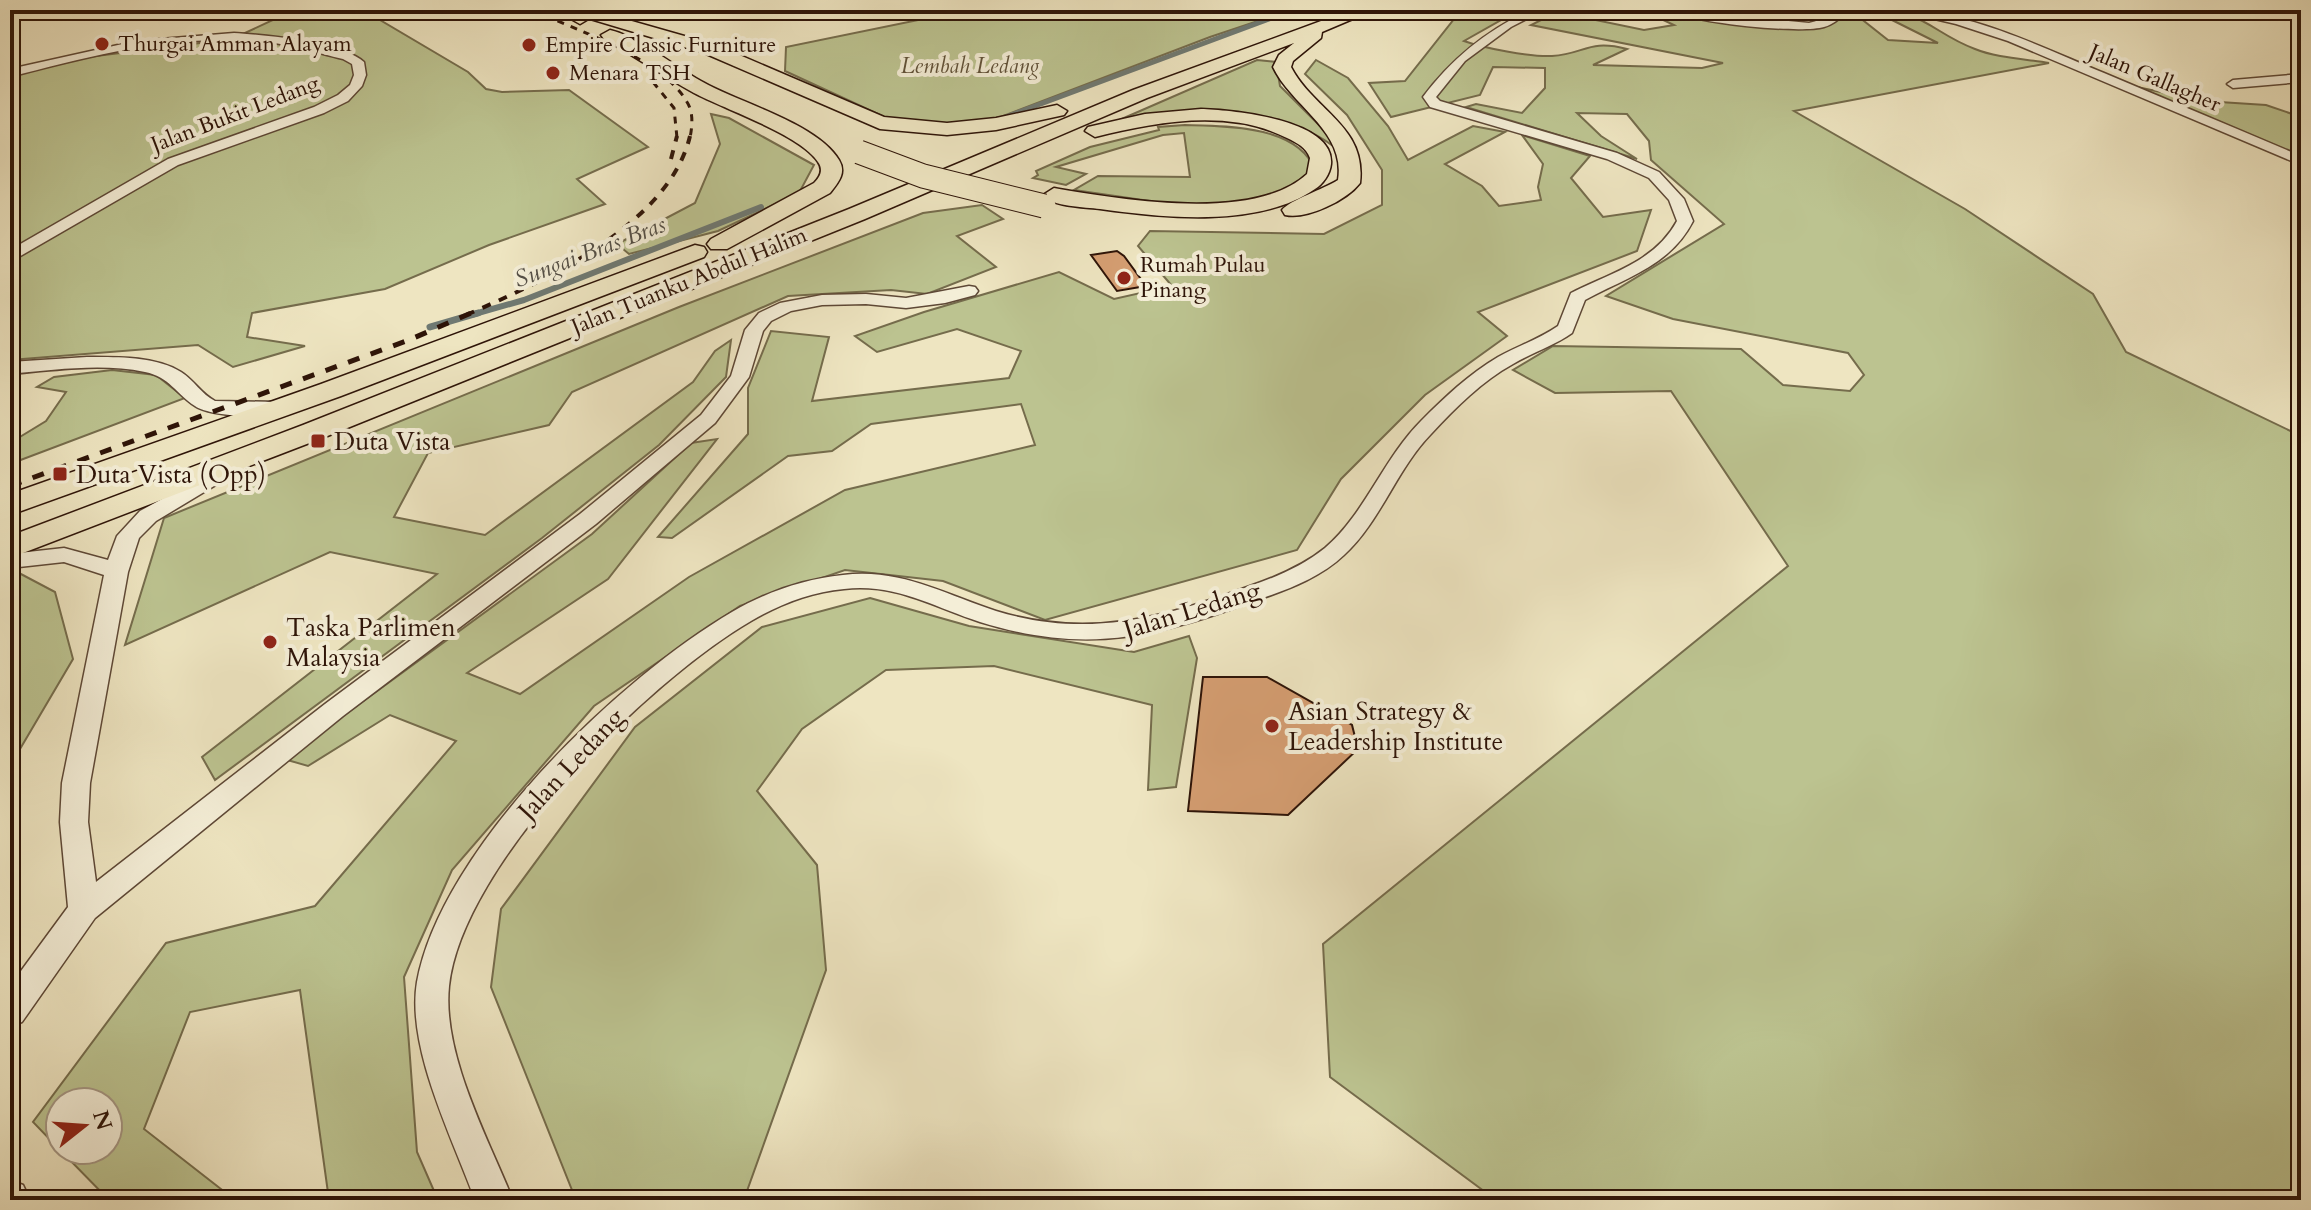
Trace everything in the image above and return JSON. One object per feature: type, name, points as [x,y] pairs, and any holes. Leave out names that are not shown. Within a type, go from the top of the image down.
[{"type":"main road","name":"Jalan Tuanku Abdul Halim","points":[[10,505],[856,194],[1063,109],[1323,18],[1366,10]]},
{"type":"main road","points":[[580,13],[923,176],[1049,201],[1176,221],[1251,218],[1296,209],[1326,198],[1349,183],[1354,168],[1349,147],[1292,89],[1282,67],[1285,59],[1312,38],[1323,18]]},
{"type":"main road","points":[[580,13],[744,85]]},
{"type":"main road","points":[[580,13],[710,49],[880,123],[947,129],[996,124],[1063,109]]},
{"type":"main road","points":[[580,13],[699,88],[812,145],[829,160],[831,179],[822,188],[719,244]]},
{"type":"main road","name":"Jalan Tuanku Abdul Halim","points":[[10,548],[306,434],[878,205],[1323,18]]},
{"type":"main road","points":[[848,142],[882,145],[942,166],[1049,201],[1185,209],[1268,202],[1311,184],[1320,169],[1320,157],[1314,145],[1302,137],[1260,121],[1220,116],[1152,118],[1078,137],[878,205]]},
{"type":"street","points":[[780,10],[830,10]]},
{"type":"street","points":[[1675,10],[1723,20],[1809,26],[1823,24],[1844,10]]},
{"type":"street","name":"Jalan Gallagher","points":[[1901,10],[1983,28],[2301,161]]},
{"type":"street","name":"Jalan Ledang","points":[[494,1200],[447,1076],[432,987],[440,946],[465,894],[497,846],[545,788],[671,664],[788,593],[863,580],[886,580],[912,587],[989,617],[1055,633],[1097,636],[1149,627],[1273,585],[1315,565],[1346,540],[1420,433],[1477,381],[1505,361],[1566,329],[1577,297],[1651,261],[1665,252],[1679,236],[1685,221],[1676,199],[1654,175],[1612,156],[1435,104],[1429,97],[1461,58],[1528,12]]},
{"type":"street","name":"Jalan Bukit Ledang","points":[[10,73],[98,53],[215,37],[263,38],[347,56],[358,62],[360,75],[356,86],[343,98],[319,110],[173,162],[10,257]]},
{"type":"street","points":[[2233,84],[2301,78]]},
{"type":"street","points":[[10,1012],[84,909],[322,719],[588,519],[708,419],[740,377],[754,330],[765,317],[804,302],[866,299],[906,303],[969,291]]},
{"type":"street","points":[[10,368],[85,362],[129,364],[178,376],[202,403],[231,408],[280,408]]},
{"type":"street","points":[[189,439],[202,403]]},
{"type":"street","points":[[84,909],[74,822],[76,783],[116,572],[128,536],[148,516],[245,462],[306,434]]},
{"type":"street","points":[[10,561],[67,554],[85,557],[116,572]]},
{"type":"green space","points":[[324,10],[363,10],[468,72],[486,89],[502,92],[569,90],[648,147],[577,179],[605,204],[489,245],[385,289],[252,313],[247,337],[305,346],[233,367],[198,345],[10,360],[10,76],[88,57],[232,39],[277,18]]},
{"type":"green space","name":"Lembah Ledang","points":[[967,10],[1291,10],[1210,37],[998,118],[951,124],[891,120],[785,71],[786,47]]},
{"type":"green space","points":[[1409,10],[1505,10],[1508,16],[1464,41],[1507,52],[1552,56],[1595,46],[1627,49],[1593,65],[1702,68],[1723,63],[1531,25],[1557,12],[1644,30],[1674,25],[1642,10],[1747,10],[1761,26],[1821,25],[1810,10],[1850,10],[1888,40],[1938,43],[1872,10],[1890,11],[1917,18],[1960,43],[1984,52],[2049,63],[1794,111],[1965,209],[2093,294],[2126,352],[2301,436],[2301,1200],[1496,1200],[1330,1077],[1323,944],[1788,566],[1671,391],[1555,393],[1513,370],[1553,346],[1741,349],[1783,385],[1850,391],[1864,375],[1848,353],[1673,319],[1606,296],[1724,224],[1651,160],[1649,141],[1627,114],[1577,113],[1601,136],[1637,159],[1466,107],[1476,104],[1522,113],[1545,88],[1545,68],[1493,67],[1480,95],[1391,117],[1369,83],[1405,81],[1454,19],[1398,13]]},
{"type":"green space","points":[[1257,60],[1276,62],[1280,86],[1338,144],[1339,151],[1315,135],[1289,124],[1261,118],[1203,115],[1117,121]]},
{"type":"green space","points":[[1316,60],[1348,78],[1388,126],[1408,160],[1473,126],[1505,132],[1445,164],[1482,186],[1499,206],[1541,200],[1538,187],[1543,164],[1522,135],[1590,156],[1571,178],[1603,217],[1651,210],[1637,251],[1478,312],[1507,336],[1425,395],[1341,479],[1297,550],[1045,620],[943,581],[845,570],[740,606],[594,706],[452,870],[404,977],[417,1152],[438,1200],[329,1200],[300,990],[190,1012],[144,1129],[235,1200],[109,1200],[76,1166],[124,1166],[124,1086],[60,1086],[166,943],[315,906],[456,741],[390,715],[308,766],[284,759],[592,534],[691,443],[717,439],[608,579],[467,673],[520,694],[689,577],[845,490],[1035,445],[1021,404],[871,424],[832,451],[788,456],[672,538],[658,537],[748,434],[748,388],[771,331],[829,337],[812,401],[1009,378],[1021,351],[957,329],[877,352],[855,336],[1059,272],[1114,299],[1172,286],[1138,246],[1150,231],[1324,234],[1382,205],[1382,170],[1347,115],[1305,74]]},
{"type":"green space","points":[[2137,87],[2204,101],[2266,105],[2301,117],[2301,156]]},
{"type":"green space","points":[[711,114],[729,118],[814,165],[799,193],[718,231],[629,254],[617,244],[695,203],[720,144]]},
{"type":"green space","points":[[1158,127],[1240,128],[1277,136],[1306,155],[1315,170],[1281,198],[1184,206],[1074,190],[1098,176],[1190,177],[1184,133],[1163,135],[1056,167],[1086,174],[1066,185],[1033,178],[1038,175],[1036,171],[1090,147],[1159,130]]},
{"type":"green space","points":[[982,205],[1003,219],[957,236],[996,267],[927,294],[891,290],[788,296],[572,392],[549,425],[428,453],[394,517],[485,535],[693,382],[715,351],[731,340],[726,377],[659,445],[542,538],[215,780],[202,757],[437,574],[330,552],[125,645],[164,518],[679,307],[923,213]]},
{"type":"green space","points":[[112,370],[156,375],[185,398],[10,464],[10,443],[46,421],[66,392],[37,387],[54,377]]},
{"type":"green space","points":[[19,573],[55,592],[73,659],[10,766],[10,577]]},
{"type":"green space","points":[[870,598],[969,626],[1134,652],[1189,636],[1197,658],[1176,787],[1148,790],[1152,705],[994,666],[886,670],[802,729],[757,791],[817,865],[826,970],[747,1191],[751,1200],[576,1200],[491,987],[501,909],[635,727],[762,627]]},
{"type":"green space","points":[[44,1107],[44,1133],[33,1122]]},
{"type":"building","name":"Rumah Pulau Pinang","points":[[1117,251],[1146,286],[1117,291],[1091,255]]},
{"type":"building","points":[[1203,677],[1267,677],[1352,725],[1358,749],[1288,815],[1188,811]]},
{"type":"waterway","name":"Sungai Bras Bras","points":[[1003,118],[1277,16]]},
{"type":"waterway","name":"Sungai Bras Bras","points":[[476,314],[524,300],[761,207]]},
{"type":"waterway","name":"Sungai Bras Bras","points":[[430,327],[476,314]]},
{"type":"waterway","name":"Sungai Bras Bras","points":[[471,315],[476,314]]},
{"type":"railway","points":[[532,10],[617,47],[658,72],[675,86],[689,106],[692,120],[690,138]]},
{"type":"railway","points":[[653,82],[674,108],[677,137]]},
{"type":"railway","points":[[466,315],[565,267],[630,223],[657,197],[677,168],[690,136]]},
{"type":"railway","points":[[671,159],[677,137]]},
{"type":"railway","points":[[10,486],[409,340],[471,313]]},
{"type":"place","name":"Thurgai Amman Alayam","points":[[102,44]]},
{"type":"place","name":"Empire Classic Furniture","points":[[529,45]]},
{"type":"place","name":"Menara TSH","points":[[553,73]]},
{"type":"place","name":"Rumah Pulau Pinang","points":[[1124,278]]},
{"type":"place","name":"Duta Vista","points":[[318,441]]},
{"type":"place","name":"Duta Vista (Opp)","points":[[60,474]]},
{"type":"place","name":"Taska Parlimen Malaysia","points":[[270,642]]},
{"type":"place","name":"Asian Strategy & Leadership Institute","points":[[1272,726]]}]
